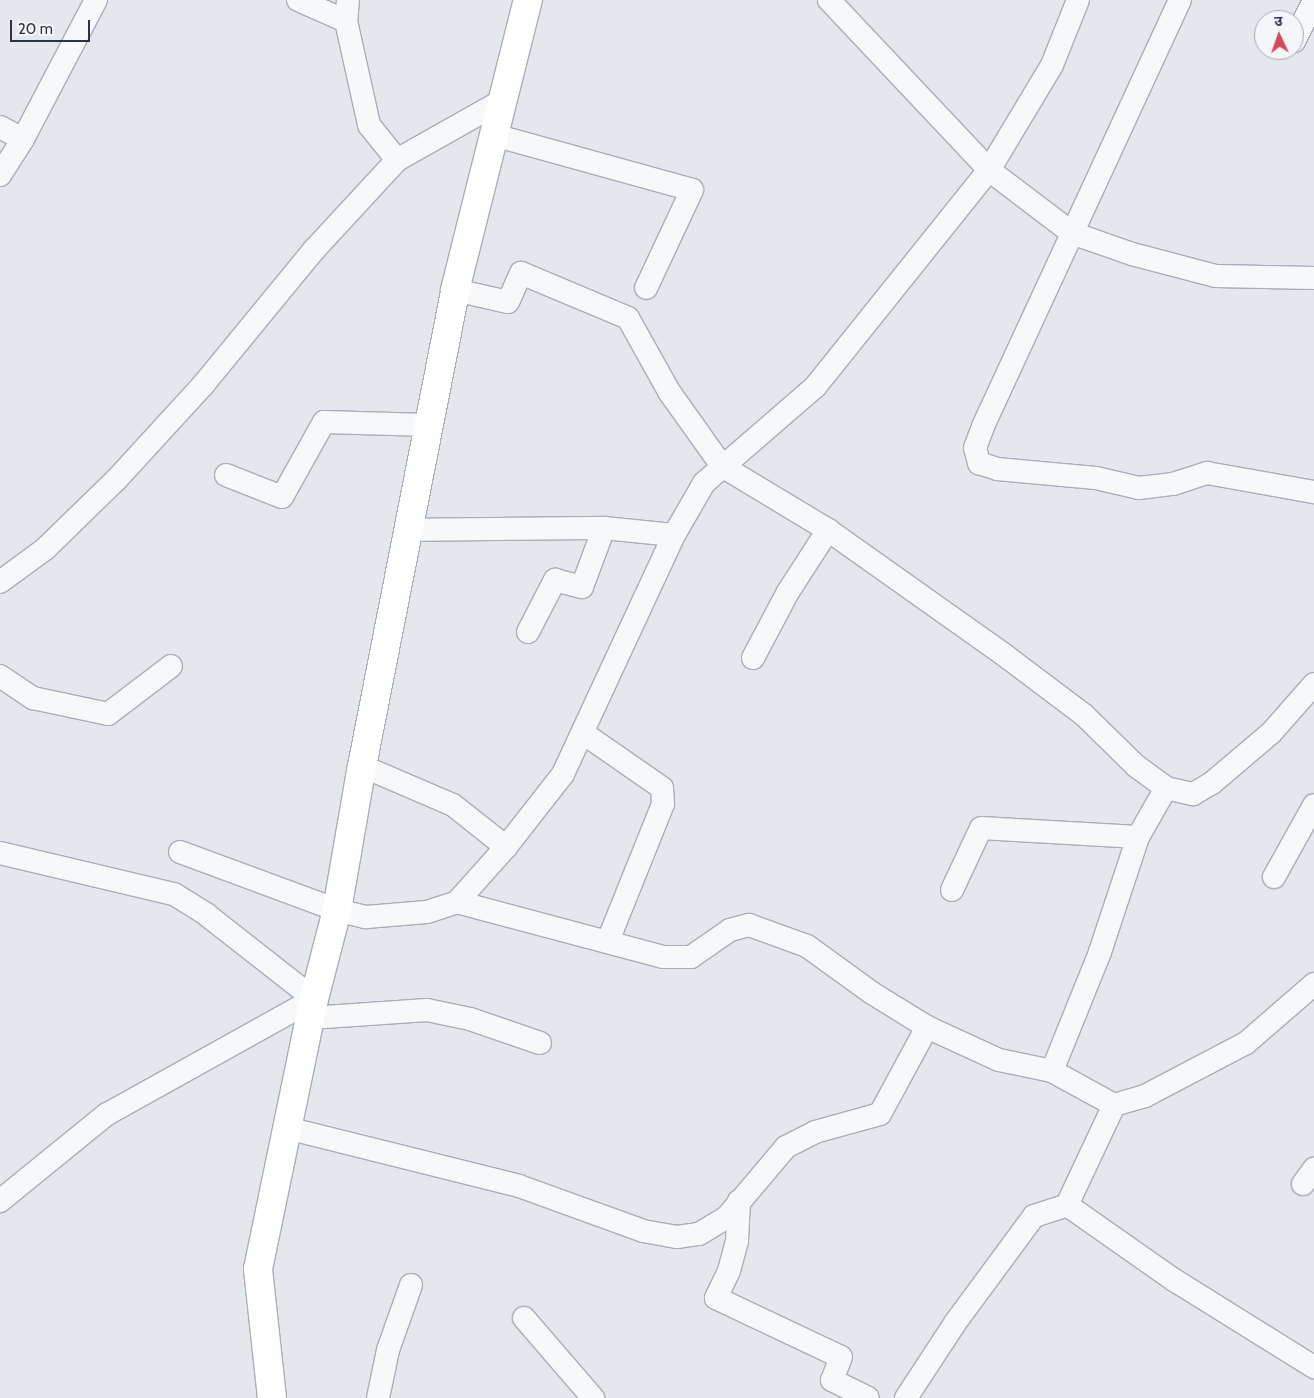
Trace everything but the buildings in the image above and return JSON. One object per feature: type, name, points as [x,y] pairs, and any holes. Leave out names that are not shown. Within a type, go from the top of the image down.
[{"type":"street","points":[[0,175],[23,138],[96,0]]},
{"type":"street","points":[[298,0],[347,11],[369,125],[397,160]]},
{"type":"street","points":[[272,1398],[258,1270],[312,1009],[337,910],[362,766],[455,290],[494,135],[500,102],[528,0]]},
{"type":"street","points":[[829,0],[989,170],[1072,233],[1132,254],[1216,276],[1314,278]]},
{"type":"street","points":[[180,852],[337,910],[366,917],[427,912],[457,902],[506,847],[563,774],[674,535],[704,483],[815,387],[989,170],[1052,66],[1078,0]]},
{"type":"street","points":[[1180,0],[983,426],[975,448],[979,463],[997,469],[1096,478],[1139,488],[1173,484],[1207,473],[1314,492]]},
{"type":"street","points":[[1304,21],[1314,1]]},
{"type":"street","points":[[0,582],[45,549],[116,480],[203,385],[314,250],[397,160],[500,102]]},
{"type":"street","points":[[0,127],[23,138]]},
{"type":"street","points":[[494,135],[692,190],[646,288]]},
{"type":"street","points":[[455,290],[508,302],[521,273],[628,318],[670,393],[722,466],[828,530],[1069,704],[1136,766],[1166,788],[1193,794],[1212,783],[1271,733],[1314,684]]},
{"type":"street","points":[[226,475],[282,497],[324,422],[428,425]]},
{"type":"street","points":[[408,530],[604,528],[674,535]]},
{"type":"street","points":[[528,632],[555,580],[582,587],[604,528]]},
{"type":"street","points":[[753,658],[788,592],[828,530]]},
{"type":"street","points":[[0,676],[33,698],[108,714],[170,666]]},
{"type":"street","points":[[583,733],[662,788],[663,804],[608,941]]},
{"type":"street","points":[[362,766],[453,805],[506,847]]},
{"type":"street","points":[[1052,1071],[1100,952],[1138,837],[1166,788]]},
{"type":"street","points":[[1274,877],[1314,805]]},
{"type":"street","points":[[952,890],[981,828],[1138,837]]},
{"type":"street","points":[[0,853],[174,894],[207,915],[312,1009]]},
{"type":"street","points":[[457,902],[664,957],[691,957],[730,930],[749,925],[807,946],[872,994],[926,1027],[999,1060],[1052,1071],[1114,1105],[1145,1096],[1246,1043],[1314,984]]},
{"type":"street","points":[[0,1201],[107,1114],[312,1009],[427,1010],[470,1019],[540,1043]]},
{"type":"street","points":[[287,1128],[519,1186],[642,1232],[677,1237],[699,1234],[726,1218],[786,1147],[815,1132],[880,1114],[926,1027]]},
{"type":"street","points":[[906,1398],[956,1323],[1034,1216],[1067,1205],[1114,1105]]},
{"type":"street","points":[[739,1201],[736,1241],[729,1271],[716,1298],[841,1358],[832,1380],[868,1398]]},
{"type":"street","points":[[1067,1205],[1174,1280],[1314,1367]]},
{"type":"street","points":[[378,1398],[388,1350],[410,1285]]},
{"type":"street","points":[[524,1318],[592,1398]]}]
